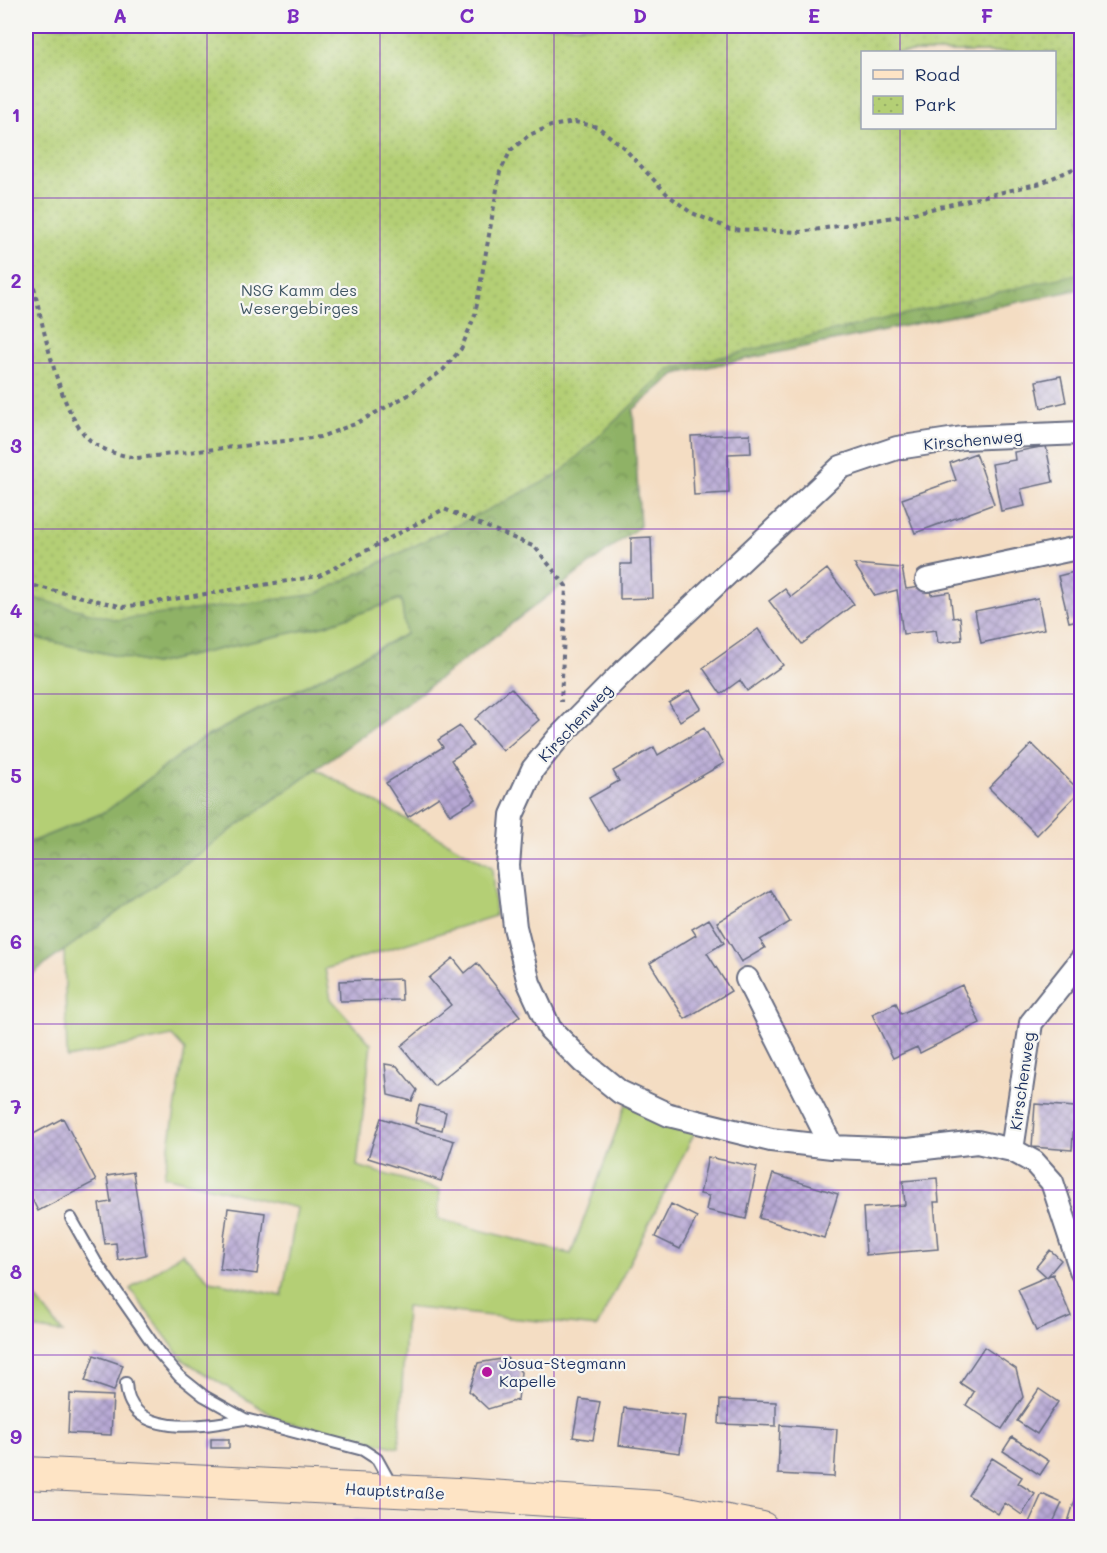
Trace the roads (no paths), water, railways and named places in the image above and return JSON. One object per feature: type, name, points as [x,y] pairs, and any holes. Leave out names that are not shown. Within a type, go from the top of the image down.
[{"type":"main road","name":"Hauptstraße","points":[[26,1473],[395,1491],[657,1507],[762,1527]]},
{"type":"street","name":"Kirschenweg","points":[[1082,433],[963,438],[897,448],[841,467],[626,669],[559,737],[533,769],[512,815],[508,866],[515,927],[529,982],[550,1029],[583,1062],[620,1092],[669,1115],[771,1140],[832,1147],[908,1150],[977,1142],[1012,1150],[1035,1162],[1052,1182],[1082,1273]]},
{"type":"street","points":[[927,580],[1021,562],[1082,547]]},
{"type":"street","name":"Kirschenweg","points":[[1012,1150],[1031,1023],[1082,959]]},
{"type":"street","points":[[747,979],[832,1147]]},
{"type":"lane","points":[[70,1218],[96,1262],[178,1376],[245,1419],[363,1450],[377,1459],[395,1491]]},
{"type":"lane","points":[[126,1383],[126,1398],[134,1411],[146,1420],[165,1424],[214,1424],[245,1419]]},
{"type":"place","name":"Josua-Stegmann Kapelle","points":[[487,1372]]},
{"type":"park label","name":"NSG Kamm des Wesergebirges","points":[[299,299]]}]
